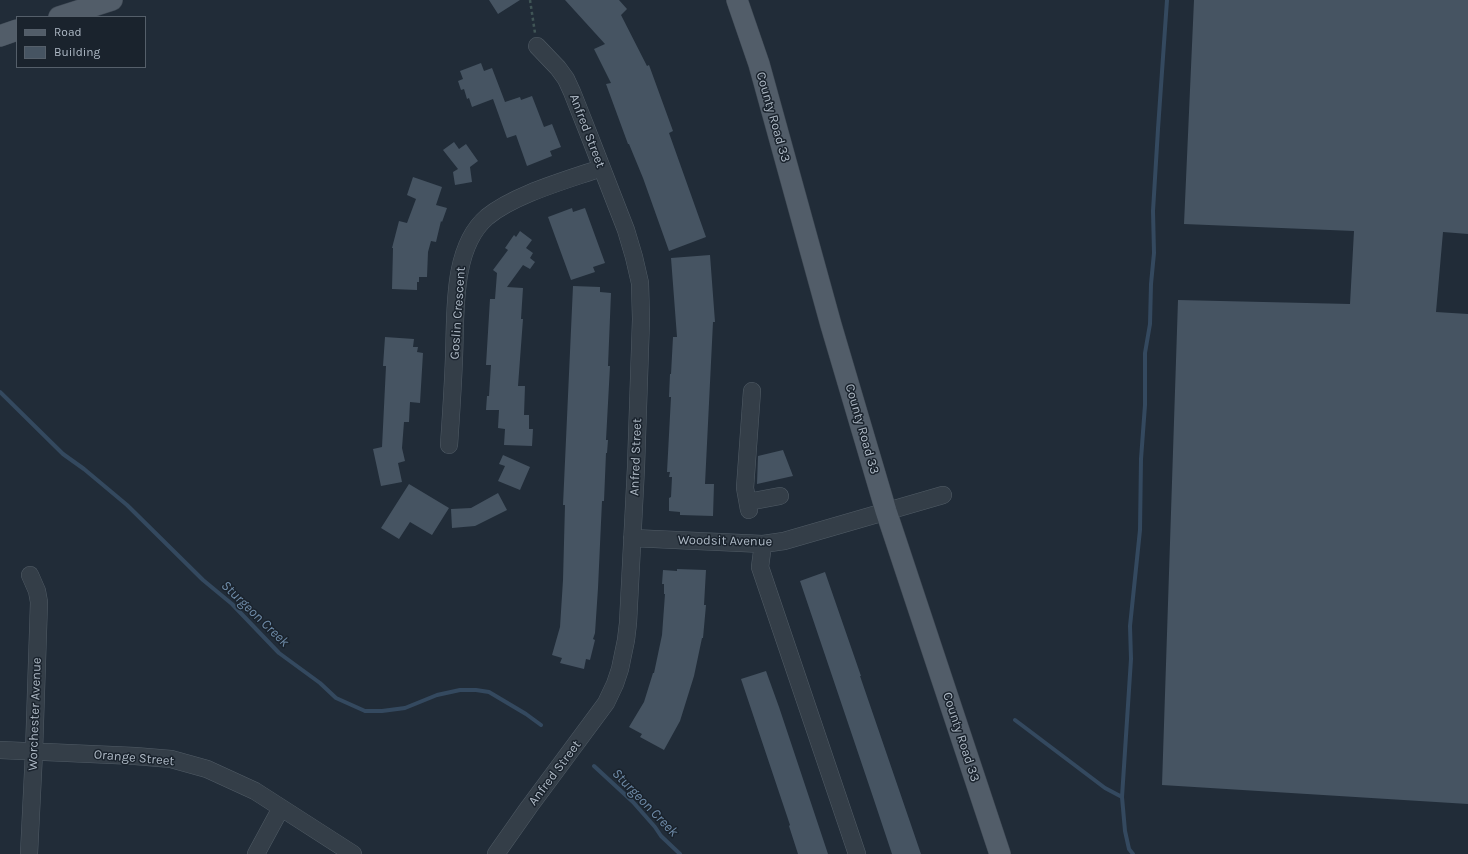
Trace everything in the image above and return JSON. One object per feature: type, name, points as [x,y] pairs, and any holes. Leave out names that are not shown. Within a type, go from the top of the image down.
[{"type":"main road","points":[[62,16],[112,0]]},
{"type":"main road","name":"County Road 33","points":[[737,0],[759,64],[831,325],[886,511],[1000,854]]},
{"type":"main road","points":[[0,36],[16,30]]},
{"type":"street","name":"Anfred Street","points":[[496,854],[529,806],[606,704],[616,684],[626,640],[636,467],[641,339],[640,283],[630,243],[572,92],[566,79],[558,68],[537,46]]},
{"type":"street","name":"Goslin Crescent","points":[[449,445],[457,291],[462,262],[470,239],[481,222],[505,205],[541,189],[601,168]]},
{"type":"street","points":[[752,391],[745,488],[748,506],[780,496]]},
{"type":"street","name":"Woodsit Avenue","points":[[632,538],[763,544],[784,541],[943,494]]},
{"type":"street","points":[[763,544],[760,567],[857,854]]},
{"type":"street","name":"Worchester Avenue","points":[[29,854],[39,602],[37,591],[30,575]]},
{"type":"street","name":"Orange Street","points":[[0,750],[170,759],[207,769],[255,791],[353,854]]},
{"type":"street","points":[[256,854],[281,808]]},
{"type":"path","points":[[530,0],[537,46]]},
{"type":"building","points":[[489,0],[520,0],[498,14]]},
{"type":"building","points":[[565,0],[619,0],[627,9],[621,15],[647,66],[649,65],[673,131],[669,133],[706,237],[669,251],[643,178],[628,144],[606,84],[611,83],[594,49],[605,44]]},
{"type":"building","points":[[1194,0],[1468,0],[1468,234],[1443,232],[1436,312],[1468,314],[1468,804],[1162,785],[1178,300],[1350,304],[1354,231],[1184,224]]},
{"type":"building","points":[[481,63],[484,71],[492,68],[505,102],[520,97],[521,100],[532,96],[544,127],[552,124],[561,147],[550,151],[552,156],[527,166],[516,135],[507,138],[493,99],[472,107],[469,98],[467,99],[464,89],[461,90],[458,81],[463,79],[460,71]]},
{"type":"building","points":[[454,142],[459,149],[466,144],[478,161],[470,167],[472,182],[455,185],[453,172],[458,169],[443,150]]},
{"type":"building","points":[[413,177],[442,187],[436,205],[447,208],[442,222],[441,221],[436,242],[431,241],[428,252],[427,277],[419,277],[419,282],[417,282],[417,290],[392,289],[392,248],[399,221],[407,223],[416,199],[407,195]]},
{"type":"building","points":[[572,208],[573,212],[585,208],[605,263],[593,267],[595,272],[571,280],[548,217]]},
{"type":"building","points":[[520,231],[532,240],[526,248],[533,253],[530,258],[535,262],[530,269],[523,265],[507,287],[523,288],[521,319],[523,319],[518,386],[525,386],[524,415],[529,415],[529,429],[533,429],[532,446],[504,445],[505,429],[498,428],[499,410],[486,410],[487,396],[489,396],[491,365],[486,365],[490,299],[495,299],[497,273],[493,270],[508,250],[505,248],[514,235],[516,237]]},
{"type":"building","points":[[710,255],[715,322],[713,322],[705,484],[714,484],[713,516],[680,515],[680,512],[669,511],[672,477],[669,477],[670,472],[667,472],[671,397],[669,397],[670,374],[673,337],[677,337],[671,258]]},
{"type":"building","points":[[573,286],[600,287],[600,292],[611,293],[608,366],[610,366],[606,440],[608,440],[604,501],[602,501],[595,633],[593,639],[595,640],[590,660],[586,659],[584,669],[560,663],[562,658],[552,655],[560,627],[563,580],[565,505],[563,505]]},
{"type":"building","points":[[385,337],[414,339],[413,347],[418,347],[417,352],[423,353],[420,403],[410,402],[409,422],[404,422],[402,448],[405,461],[398,463],[402,482],[381,486],[373,449],[382,447],[386,366],[383,366]]},
{"type":"building","points":[[783,450],[793,476],[757,484],[758,456]]},
{"type":"building","points":[[503,455],[530,467],[520,490],[498,481],[505,466],[499,464]]},
{"type":"building","points":[[409,484],[449,508],[432,535],[410,522],[399,539],[381,528]]},
{"type":"building","points":[[498,493],[507,510],[475,526],[452,528],[451,509],[471,508]]},
{"type":"building","points":[[677,569],[706,570],[704,605],[706,605],[703,638],[694,676],[680,721],[664,750],[640,737],[642,734],[629,727],[644,702],[654,673],[662,635],[665,594],[664,584],[662,584],[663,570],[677,571]]},
{"type":"building","points":[[825,572],[921,854],[892,854],[800,581]]},
{"type":"building","points":[[766,671],[828,854],[798,854],[789,826],[790,825],[741,679]]},
{"type":"waterway","points":[[1133,854],[1129,849],[1125,831],[1122,797],[1131,659],[1130,626],[1140,530],[1141,459],[1145,405],[1145,353],[1150,324],[1151,284],[1154,253],[1153,211],[1167,0]]},
{"type":"waterway","name":"Sturgeon Creek","points":[[0,392],[63,454],[84,469],[127,505],[203,580],[232,604],[279,653],[320,683],[336,698],[365,711],[382,711],[405,708],[437,695],[460,690],[476,690],[489,692],[526,714],[541,725]]},
{"type":"waterway","points":[[1015,720],[1105,788],[1122,797]]},
{"type":"waterway","name":"Sturgeon Creek","points":[[594,766],[633,802],[661,836],[680,854]]}]
